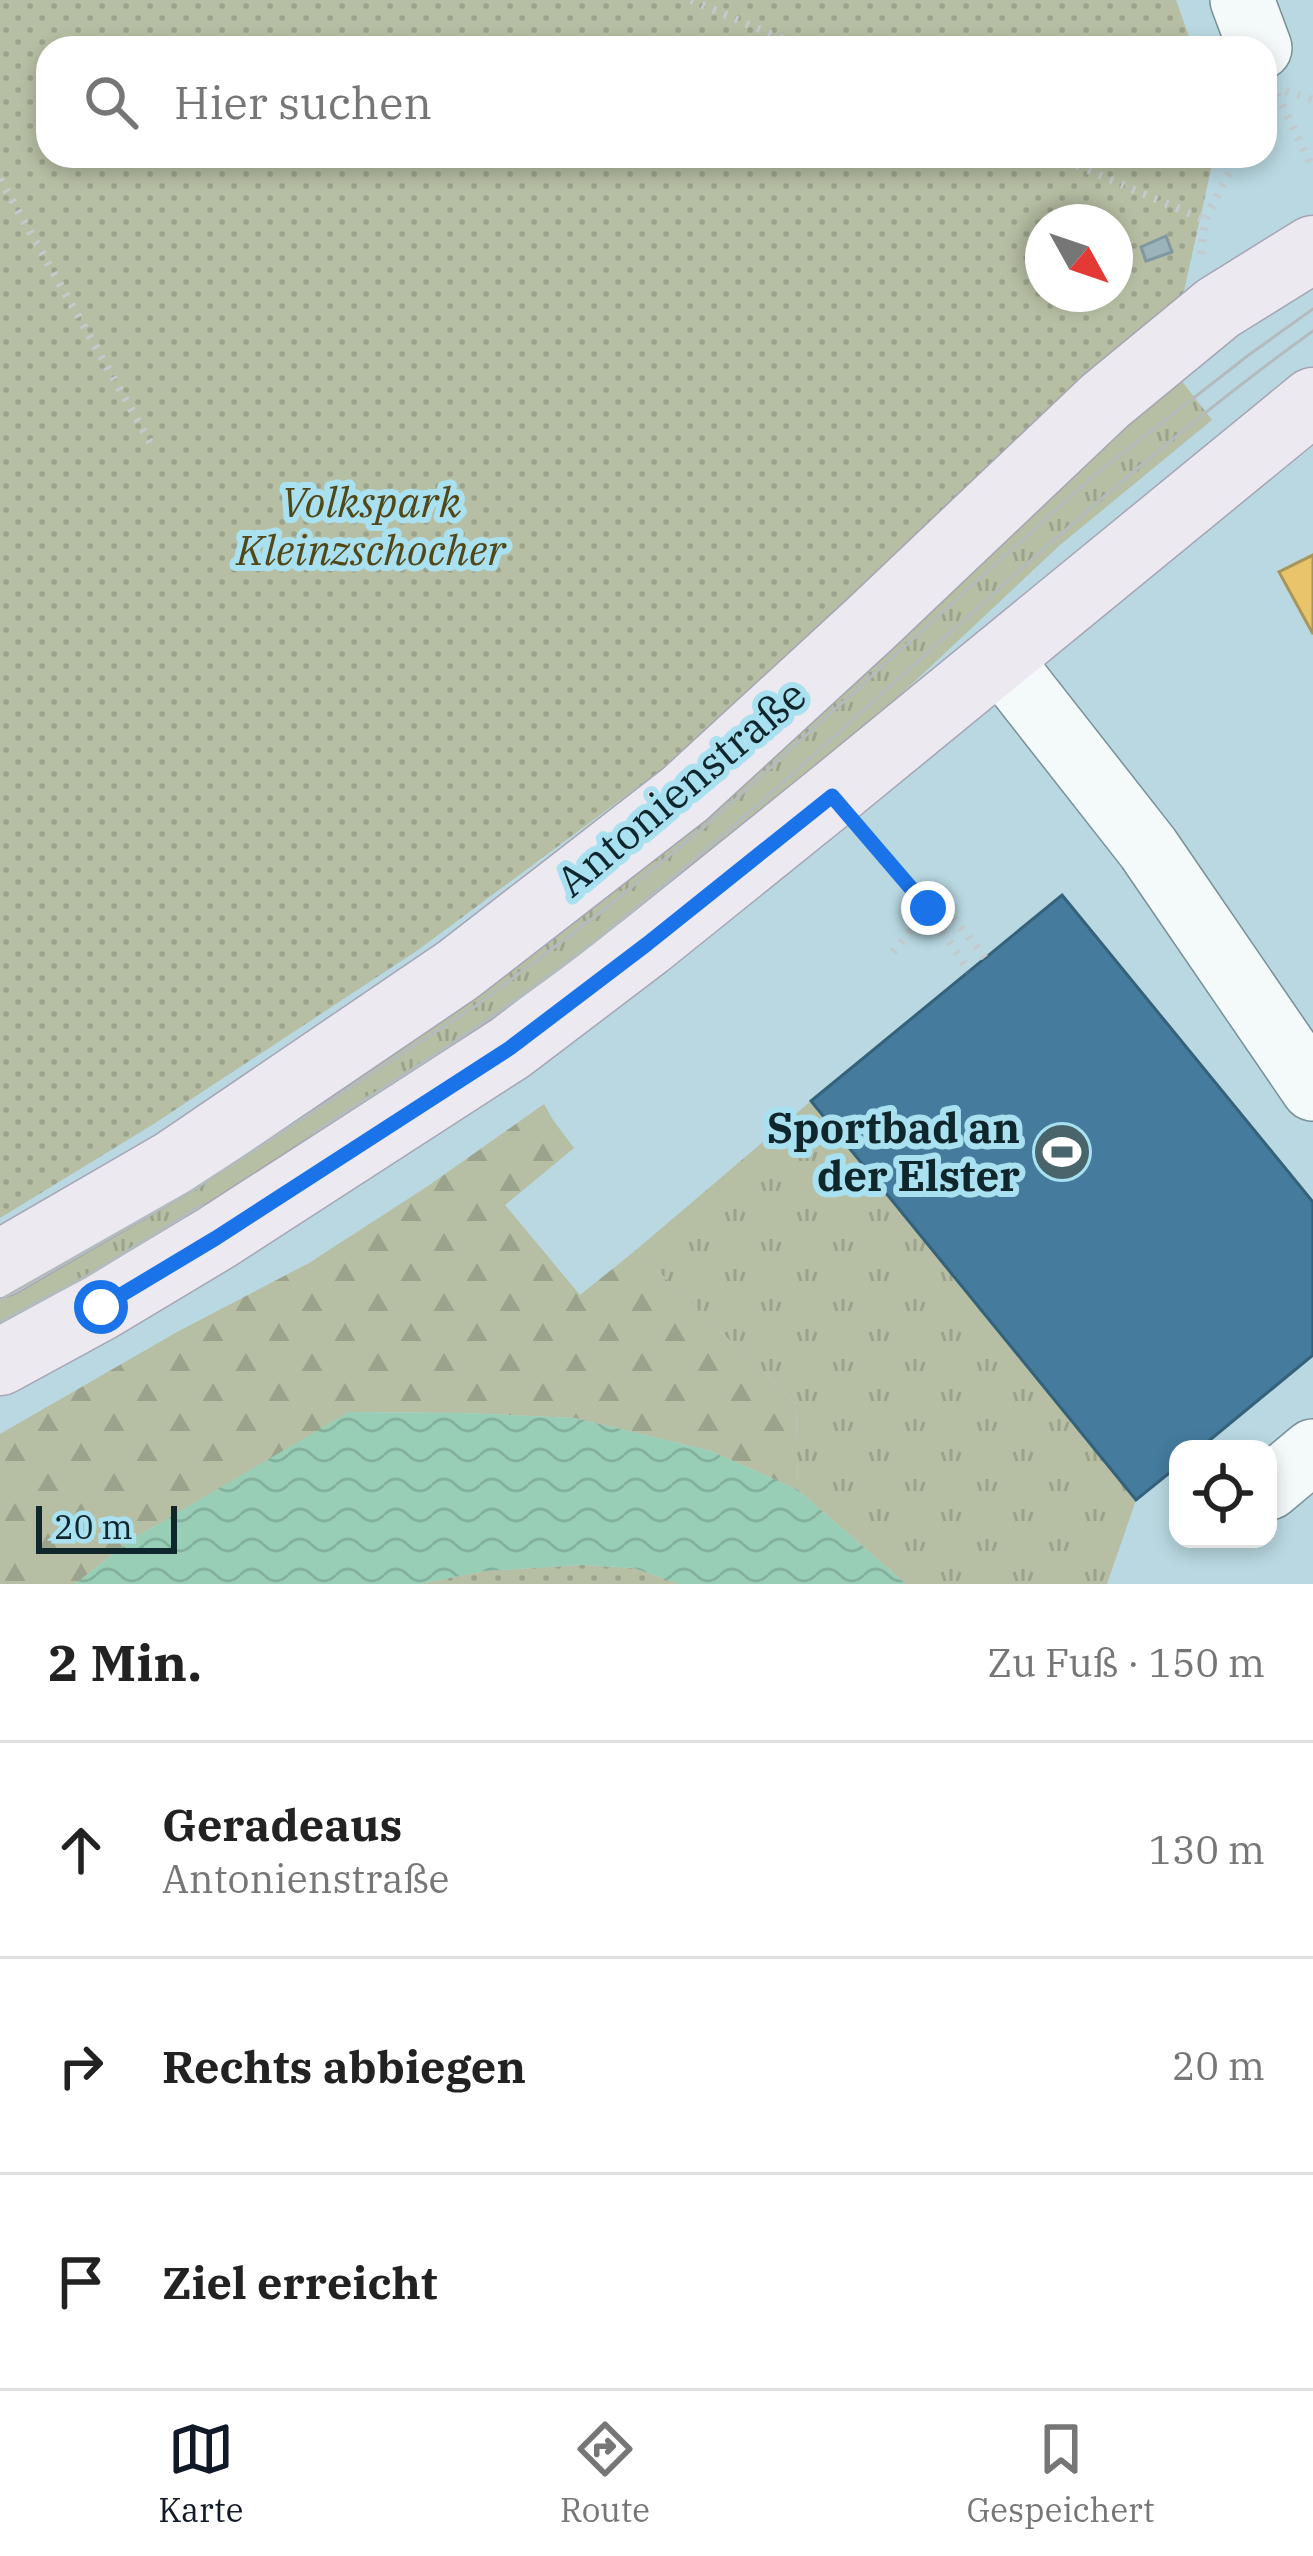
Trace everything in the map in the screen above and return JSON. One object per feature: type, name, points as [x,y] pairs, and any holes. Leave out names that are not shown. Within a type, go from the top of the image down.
[{"type":"main road","name":"Antonienstraße","points":[[0,1264],[173,1163],[458,970],[685,794],[1105,401],[1218,308],[1305,262]]},
{"type":"main road","points":[[0,1362],[216,1238],[510,1048],[832,796],[1313,401]]},
{"type":"street","points":[[1242,0],[1255,36]]},
{"type":"street","points":[[999,658],[1148,848],[1313,1089]]},
{"type":"street","points":[[1277,1481],[1313,1451]]},
{"type":"path","points":[[691,0],[775,36]]},
{"type":"path","points":[[1277,90],[1313,169]]},
{"type":"path","points":[[1083,168],[1205,220],[1232,168]]},
{"type":"path","points":[[0,179],[152,444]]},
{"type":"path","points":[[832,796],[928,908],[969,972]]},
{"type":"path","points":[[893,952],[928,908]]},
{"type":"path","points":[[928,908],[950,914],[986,958]]},
{"type":"green space","name":"Volkspark Kleinzschocher","points":[[0,0],[1176,0],[1189,36],[36,36],[36,168],[1211,168],[1183,295],[658,772],[418,950],[152,1125],[0,1218]]},
{"type":"green space","points":[[1174,371],[1212,420],[1060,545],[816,774],[587,964],[0,1337],[0,1287]]},
{"type":"green space","points":[[811,1101],[1136,1500],[1107,1584],[906,1584],[798,1490],[796,1404],[636,1250]]},
{"type":"green space","points":[[544,1104],[574,1148],[505,1205],[580,1295],[636,1250],[796,1404],[798,1490],[711,1451],[575,1418],[350,1412],[131,1540],[75,1584],[0,1584],[0,1434],[309,1263]]},
{"type":"green space","points":[[582,1565],[634,1568],[679,1584],[420,1584],[485,1571]]},
{"type":"water","points":[[349,1412],[575,1418],[711,1451],[798,1490],[906,1584],[679,1584],[634,1568],[582,1565],[485,1571],[420,1584],[75,1584],[131,1540]]},
{"type":"building: Wohnen","points":[[1313,555],[1313,634],[1279,572]]},
{"type":"building: Öffentlich","name":"Sportbad an der Elster","points":[[1062,895],[1313,1202],[1313,1355],[1210,1440],[1169,1440],[1169,1473],[1136,1500],[811,1101]]},
{"type":"building: Sonstige","points":[[1166,236],[1172,252],[1146,261],[1141,247]]},
{"type":"tram line","points":[[0,1300],[190,1192],[480,1003],[605,909],[717,816],[1091,478],[1313,309]]},
{"type":"tram line","points":[[313,1133],[584,950],[707,848],[1134,471],[1313,331]]},
{"type":"tram line","points":[[0,1322],[85,1277],[202,1205]]},
{"type":"place","name":"Sportbad an der Elster","points":[[1062,1152]]},
{"type":"route","points":[[101,1307],[510,1048],[832,796],[928,908]]}]
